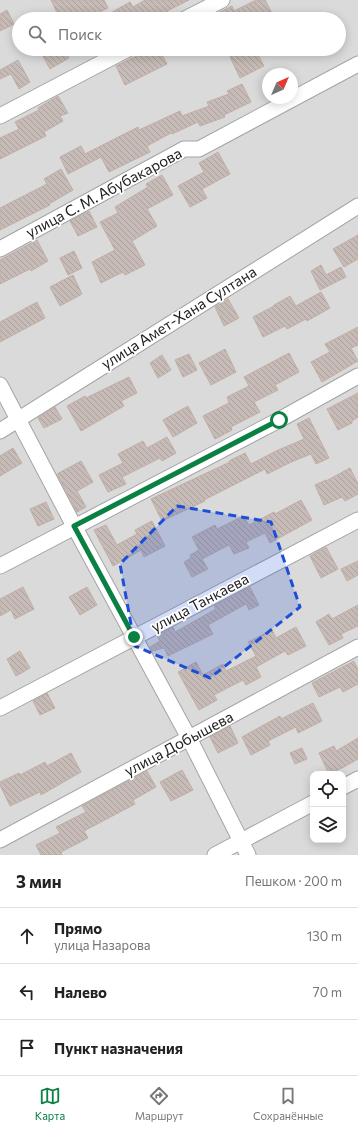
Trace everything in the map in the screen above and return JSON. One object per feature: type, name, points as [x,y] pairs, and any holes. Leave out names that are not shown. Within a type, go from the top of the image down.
[{"type":"street","points":[[199,12],[222,0]]},
{"type":"street","points":[[0,116],[115,56]]},
{"type":"street","name":"улица С. М. Абубакарова","points":[[0,249],[184,149],[199,149],[358,64]]},
{"type":"street","name":"улица Амет-Хана Султана","points":[[0,431],[358,206]]},
{"type":"street","points":[[0,566],[279,420],[358,376]]},
{"type":"street","points":[[0,385],[74,526],[189,738],[248,855]]},
{"type":"street","name":"улица Танкаева","points":[[0,708],[358,520]]},
{"type":"street","name":"улица Добышева","points":[[0,840],[358,648]]},
{"type":"street","points":[[346,785],[358,779]]},
{"type":"street","points":[[215,855],[310,805]]},
{"type":"highlighted area","points":[[177,506],[271,522],[300,607],[210,678],[135,646],[120,564]]},
{"type":"shaded area","points":[[0,0],[358,0],[358,855],[0,855]]},
{"type":"building","points":[[51,0],[104,0],[108,8],[100,12],[57,12]]},
{"type":"building","points":[[145,0],[189,0],[167,11],[168,12],[112,12],[130,2],[133,7]]},
{"type":"building","points":[[256,0],[265,0],[271,12],[220,12],[232,6],[234,11]]},
{"type":"building","points":[[7,10],[12,20],[12,25],[0,31],[0,14]]},
{"type":"building","points":[[43,56],[68,56],[69,58],[50,69]]},
{"type":"building","points":[[137,56],[163,56],[167,64],[125,85],[116,66]]},
{"type":"building","points":[[259,56],[264,66],[240,78],[230,57]]},
{"type":"building","points":[[18,60],[30,82],[19,89],[11,74],[0,79],[0,70]]},
{"type":"building","points":[[242,84],[251,102],[224,115],[225,117],[200,126],[198,122],[172,134],[171,133],[147,146],[150,152],[109,172],[101,157],[68,174],[60,157],[81,146],[85,154],[138,127],[139,130],[180,111],[182,116],[209,106],[207,102],[229,94],[227,91]]},
{"type":"building","points":[[58,96],[68,113],[60,116],[63,121],[44,132],[46,136],[0,159],[0,138],[19,129],[15,122],[39,110],[38,108]]},
{"type":"building","points":[[218,152],[230,174],[202,189],[207,198],[190,207],[178,186],[204,172],[199,163]]},
{"type":"building","points":[[61,169],[73,190],[49,204],[50,205],[0,230],[0,208],[47,184],[44,179]]},
{"type":"building","points":[[162,175],[173,195],[147,209],[157,226],[132,241],[145,265],[125,275],[123,272],[101,283],[92,262],[115,250],[100,222],[118,213],[115,207],[148,187],[146,184]]},
{"type":"building","points":[[89,211],[97,227],[78,236],[70,221]]},
{"type":"building","points":[[358,235],[358,259],[344,267],[333,249]]},
{"type":"building","points":[[37,240],[48,261],[31,271],[30,269],[0,284],[0,260]]},
{"type":"building","points":[[74,251],[82,268],[68,275],[60,258]]},
{"type":"building","points":[[321,265],[326,275],[341,267],[346,277],[320,290],[311,271]]},
{"type":"building","points":[[73,275],[82,294],[60,306],[50,287]]},
{"type":"building","points":[[321,292],[330,308],[307,321],[306,319],[287,329],[285,326],[263,337],[253,317],[290,296],[296,306]]},
{"type":"building","points":[[228,299],[239,318],[224,326],[215,307]]},
{"type":"building","points":[[37,302],[45,318],[0,342],[0,322]]},
{"type":"building","points":[[358,327],[358,345],[351,348],[358,361],[322,382],[311,362],[330,352],[325,344]]},
{"type":"building","points":[[225,349],[236,372],[211,385],[199,363]]},
{"type":"building","points":[[289,353],[299,372],[275,385],[278,390],[254,402],[260,412],[231,427],[232,430],[215,439],[203,416],[229,403],[227,397],[249,386],[244,377]]},
{"type":"building","points":[[189,354],[197,370],[183,377],[175,360]]},
{"type":"building","points":[[162,355],[171,370],[158,378],[150,363]]},
{"type":"building","points":[[129,377],[137,393],[121,401],[124,406],[81,431],[67,406],[85,396],[86,398]]},
{"type":"building","points":[[358,393],[358,417],[352,421],[352,423],[338,430],[327,409]]},
{"type":"building","points":[[188,406],[197,423],[173,437],[163,420]]},
{"type":"building","points":[[55,407],[62,419],[44,428],[38,418]]},
{"type":"building","points":[[309,418],[329,458],[316,464],[311,454],[267,474],[265,469],[204,500],[205,501],[162,521],[151,499],[230,462],[229,461],[245,453],[251,464],[304,439],[297,424]]},
{"type":"building","points":[[167,437],[176,453],[162,461],[160,458],[122,477],[126,484],[108,492],[99,475],[123,463],[118,454],[143,441],[147,448]]},
{"type":"building","points":[[13,448],[22,463],[0,476],[0,456]]},
{"type":"building","points":[[81,461],[93,482],[77,491],[86,507],[77,512],[57,474]]},
{"type":"building","points":[[350,468],[358,484],[358,494],[345,501],[342,497],[324,505],[315,485],[326,481]]},
{"type":"building","points":[[301,500],[312,520],[270,543],[265,533],[246,542],[249,548],[234,554],[229,545],[202,559],[208,569],[192,577],[184,562],[191,558],[190,555],[199,550],[192,537],[215,525],[217,529],[243,516],[249,525],[274,512],[275,514]]},
{"type":"building","points":[[46,502],[54,519],[38,526],[30,509]]},
{"type":"building","points":[[152,521],[165,546],[144,557],[141,550],[113,566],[94,530],[106,525],[117,545],[137,534],[135,530]]},
{"type":"building","points":[[326,547],[338,569],[321,578],[310,556]]},
{"type":"building","points":[[358,561],[358,575],[347,581],[341,569]]},
{"type":"building","points":[[23,587],[34,609],[15,619],[11,610],[0,616],[0,599]]},
{"type":"building","points":[[87,587],[97,605],[80,615],[69,597]]},
{"type":"building","points":[[250,587],[259,605],[249,610],[246,604],[208,625],[213,634],[168,656],[164,648],[152,651],[150,647],[160,641],[157,636],[173,627],[175,632],[216,609],[214,606]]},
{"type":"building","points":[[358,605],[358,626],[341,634],[343,638],[329,645],[316,622],[329,614],[332,619]]},
{"type":"building","points":[[296,627],[306,646],[288,655],[285,651],[256,667],[261,677],[246,685],[243,680],[214,695],[217,700],[199,710],[178,672],[196,662],[203,675],[223,664],[226,671],[256,656],[248,642],[272,630],[276,638]]},
{"type":"building","points":[[20,651],[30,668],[16,676],[7,659]]},
{"type":"building","points":[[354,661],[358,670],[358,684],[343,692],[340,687],[319,697],[312,683]]},
{"type":"building","points":[[47,693],[55,708],[40,715],[33,701]]},
{"type":"building","points":[[313,703],[322,721],[298,733],[296,727],[268,741],[270,745],[251,755],[242,737],[280,716],[281,719]]},
{"type":"building","points":[[230,726],[238,743],[218,753],[210,737]]},
{"type":"building","points":[[358,738],[358,759],[335,771],[328,771],[319,753],[334,746],[336,751]]},
{"type":"building","points":[[302,748],[307,759],[295,764],[290,753]]},
{"type":"building","points":[[71,753],[81,772],[41,795],[40,792],[10,806],[0,782],[19,773],[20,775],[45,762],[47,766]]},
{"type":"building","points":[[182,770],[193,790],[171,801],[160,782]]},
{"type":"building","points":[[147,771],[156,787],[133,800],[135,804],[84,831],[88,838],[61,852],[62,855],[41,855],[36,845],[60,833],[56,827],[86,812],[82,806]]},
{"type":"route","points":[[134,637],[74,526],[279,420]]}]
